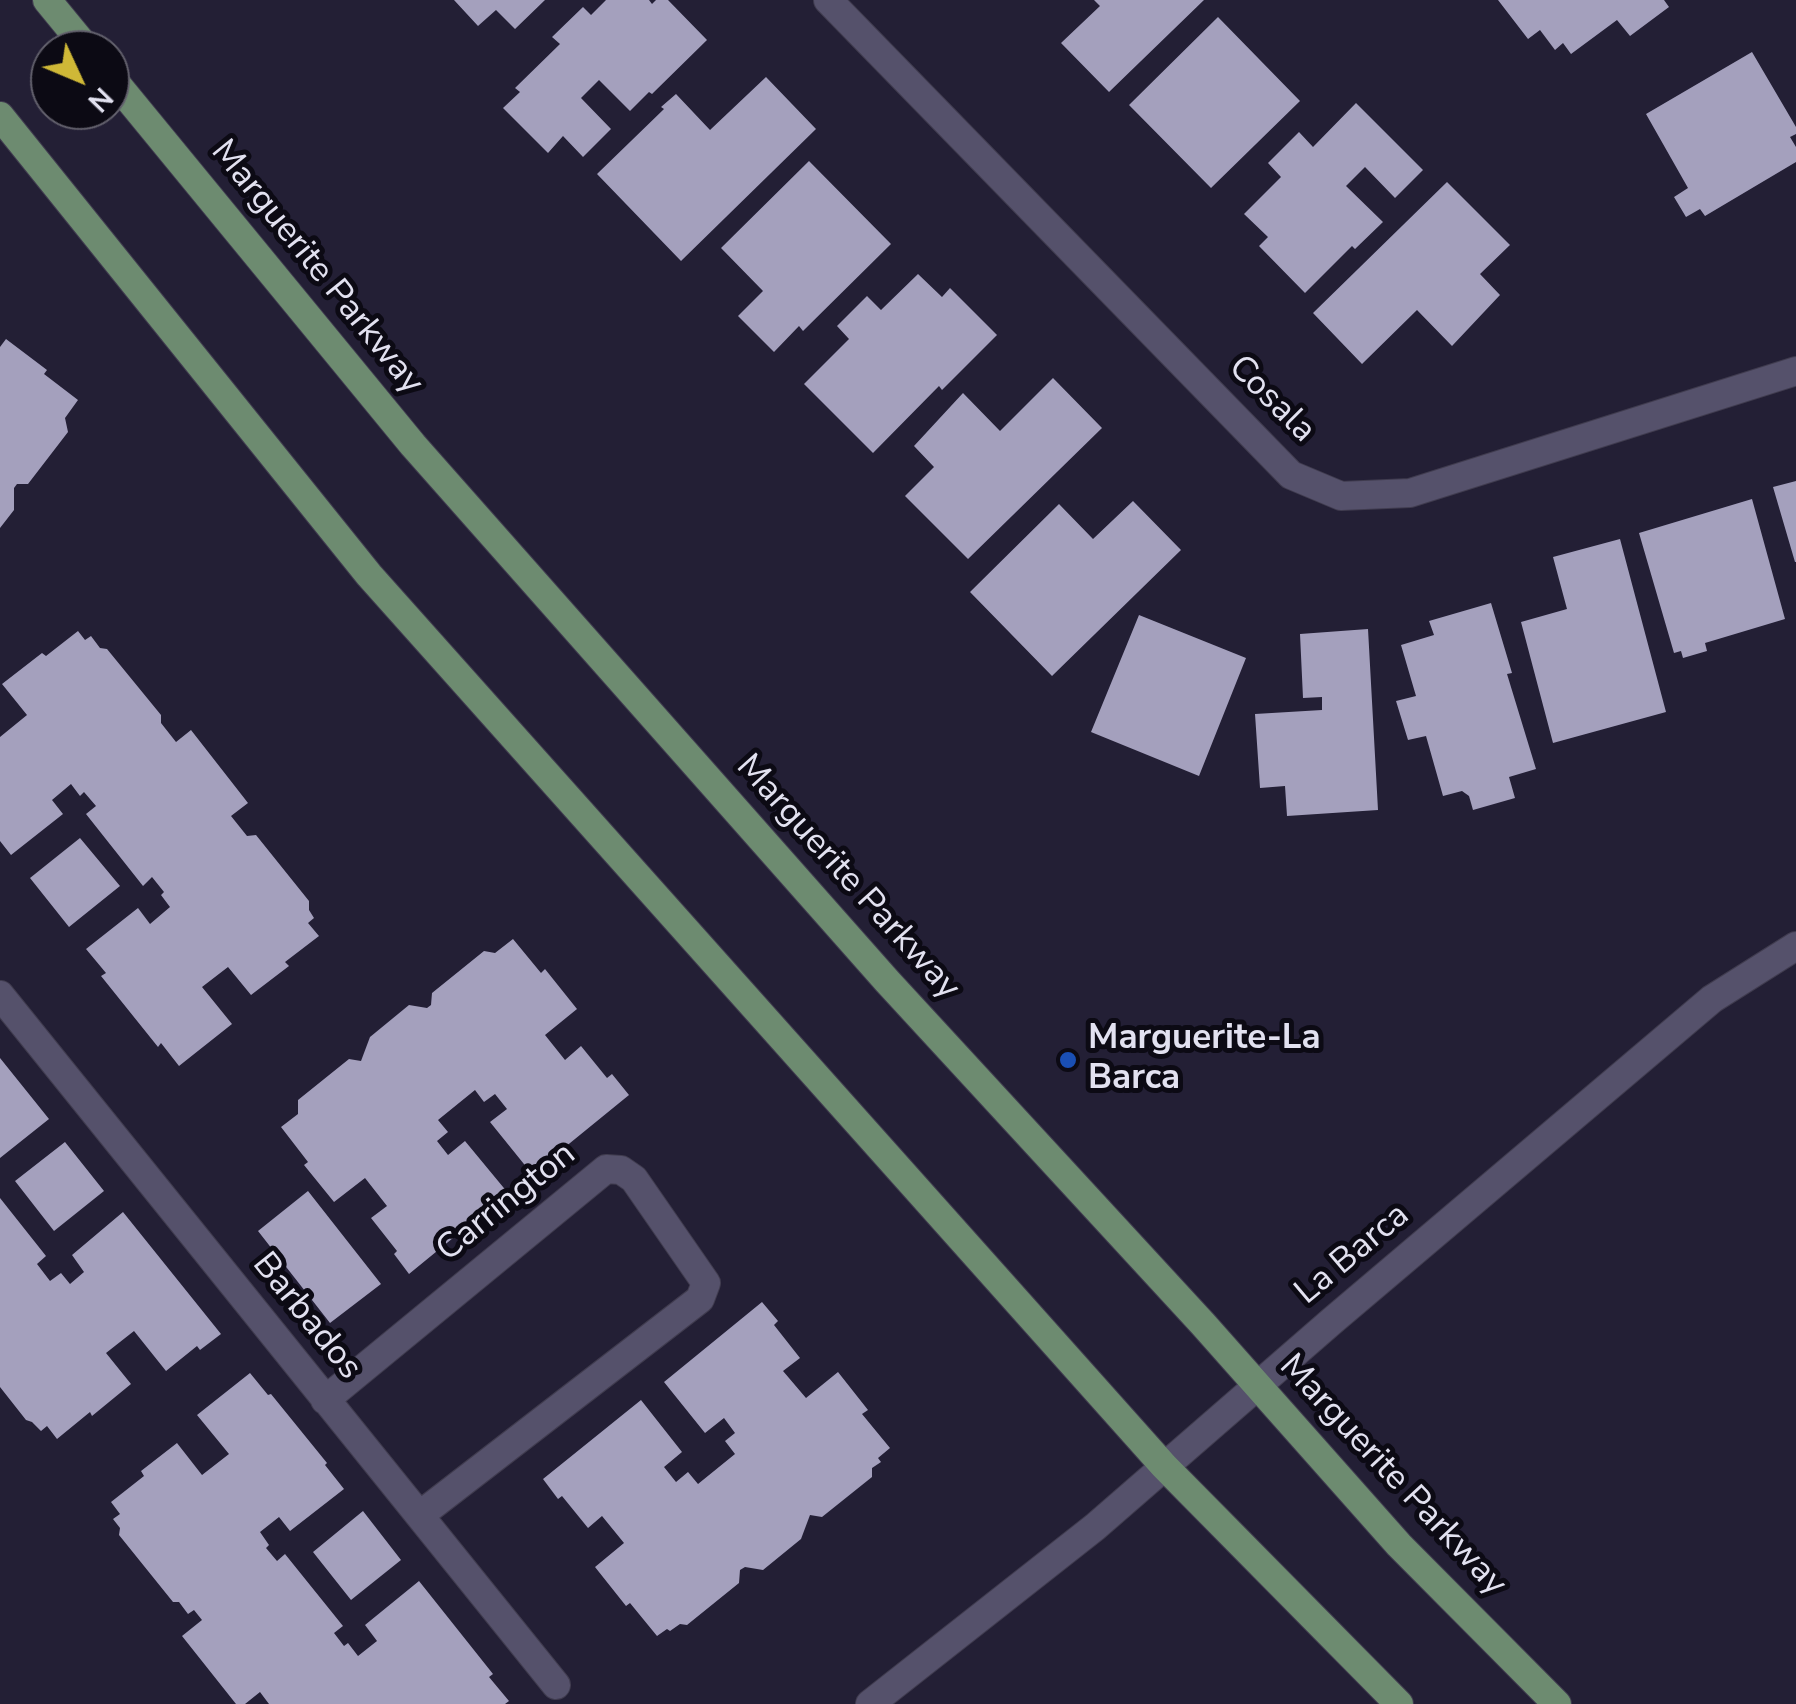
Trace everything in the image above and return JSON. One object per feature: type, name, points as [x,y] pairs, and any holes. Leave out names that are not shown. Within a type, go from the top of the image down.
[{"type":"main road","points":[[48,0],[72,30]]},
{"type":"main road","name":"Marguerite Parkway","points":[[130,100],[413,446],[887,982],[1400,1545],[1556,1704]]},
{"type":"main road","points":[[0,116],[369,575],[1164,1466],[1399,1704]]},
{"type":"street","name":"Cosala","points":[[828,0],[1291,475],[1341,496],[1410,493],[1796,371]]},
{"type":"street","name":"La Barca","points":[[870,1704],[1095,1527],[1712,999],[1796,946]]},
{"type":"street","name":"Barbados","points":[[0,995],[556,1684]]},
{"type":"street","name":"Carrington","points":[[325,1400],[606,1170],[621,1170],[634,1179],[706,1283],[700,1299],[420,1515]]},
{"type":"building","points":[[454,0],[545,0],[515,29],[496,10],[478,26]]},
{"type":"building","points":[[606,0],[649,0],[652,4],[668,0],[707,40],[630,111],[599,80],[581,98],[611,129],[583,157],[563,136],[548,153],[503,108],[520,92],[515,88],[560,44],[552,37],[583,7],[591,15]]},
{"type":"building","points":[[1094,0],[1204,0],[1109,92],[1061,43],[1100,6]]},
{"type":"building","points":[[1498,0],[1664,0],[1669,7],[1630,36],[1617,20],[1571,54],[1563,43],[1555,50],[1540,30],[1528,39]]},
{"type":"building","points":[[1218,17],[1300,101],[1211,188],[1129,105]]},
{"type":"building","points":[[1752,52],[1796,127],[1796,134],[1790,137],[1796,147],[1796,162],[1705,216],[1700,209],[1686,217],[1674,197],[1688,188],[1646,114]]},
{"type":"building","points":[[766,77],[816,129],[681,261],[597,174],[676,94],[710,130]]},
{"type":"building","points":[[1356,103],[1423,170],[1395,198],[1365,167],[1346,186],[1383,222],[1355,249],[1352,246],[1305,293],[1259,246],[1268,237],[1244,214],[1281,177],[1268,163],[1299,132],[1313,147]]},
{"type":"building","points":[[809,161],[891,244],[803,331],[799,326],[774,352],[738,316],[763,291],[721,248]]},
{"type":"building","points":[[1447,182],[1510,245],[1480,274],[1500,295],[1452,346],[1417,310],[1362,364],[1313,313]]},
{"type":"building","points":[[918,274],[942,297],[950,288],[997,335],[942,390],[939,386],[873,453],[804,384],[849,339],[837,326],[867,296],[881,310]]},
{"type":"building","points":[[6,339],[78,400],[65,418],[68,432],[28,484],[17,484],[14,488],[14,510],[0,528],[0,347]]},
{"type":"building","points":[[1053,378],[1102,428],[968,559],[905,496],[934,467],[914,446],[963,393],[1000,431]]},
{"type":"building","points":[[1796,481],[1796,562],[1795,562],[1773,487]]},
{"type":"building","points":[[1752,499],[1785,619],[1705,643],[1707,651],[1683,658],[1681,651],[1674,653],[1639,533]]},
{"type":"building","points":[[1133,501],[1181,550],[1052,676],[970,592],[1059,504],[1093,539]]},
{"type":"building","points":[[1620,539],[1666,712],[1553,743],[1521,622],[1567,609],[1553,557]]},
{"type":"building","points":[[1491,603],[1512,673],[1507,674],[1536,769],[1509,777],[1515,798],[1473,810],[1469,796],[1462,791],[1443,796],[1426,736],[1408,740],[1396,701],[1416,696],[1401,645],[1434,635],[1429,621]]},
{"type":"building","points":[[1139,615],[1246,658],[1199,776],[1091,732]]},
{"type":"building","points":[[1368,629],[1378,810],[1287,816],[1285,786],[1260,788],[1255,714],[1322,710],[1322,697],[1303,698],[1300,634]]},
{"type":"building","points":[[78,631],[85,640],[91,636],[100,648],[107,649],[161,715],[161,723],[176,742],[191,730],[248,803],[231,816],[247,836],[256,835],[309,901],[314,918],[308,923],[319,936],[251,995],[228,967],[202,987],[232,1024],[179,1066],[161,1043],[158,1047],[101,976],[106,973],[86,949],[138,908],[150,924],[170,907],[152,877],[143,886],[86,814],[96,806],[84,792],[80,796],[71,784],[52,800],[63,814],[11,855],[0,841],[0,737],[27,715],[2,684]]},
{"type":"building","points":[[80,838],[120,886],[69,927],[30,878]]},
{"type":"building","points":[[513,939],[541,973],[545,969],[577,1009],[545,1035],[565,1060],[581,1046],[607,1078],[612,1074],[629,1095],[532,1174],[490,1122],[507,1109],[495,1094],[484,1102],[475,1090],[438,1120],[448,1132],[437,1141],[448,1155],[465,1141],[508,1193],[409,1274],[371,1218],[387,1206],[365,1178],[334,1202],[304,1165],[308,1162],[281,1127],[298,1114],[298,1100],[349,1059],[361,1061],[370,1037],[409,1005],[427,1008],[432,993],[484,951],[495,953]]},
{"type":"building","points":[[0,1058],[49,1119],[0,1158]]},
{"type":"building","points":[[65,1142],[104,1191],[54,1231],[15,1181]]},
{"type":"building","points":[[308,1191],[381,1284],[330,1323],[258,1231]]},
{"type":"building","points":[[0,1198],[46,1256],[37,1264],[50,1281],[61,1273],[70,1284],[84,1272],[72,1255],[123,1212],[221,1334],[200,1350],[197,1346],[166,1371],[134,1331],[106,1353],[131,1384],[57,1439],[47,1426],[41,1431],[26,1420],[0,1387]]},
{"type":"building","points":[[762,1302],[800,1358],[783,1371],[806,1398],[838,1372],[868,1410],[862,1414],[890,1448],[878,1458],[881,1462],[872,1468],[872,1477],[822,1517],[810,1515],[801,1539],[763,1570],[740,1570],[739,1583],[687,1625],[680,1624],[657,1636],[630,1603],[626,1606],[595,1567],[624,1543],[602,1516],[588,1528],[543,1479],[641,1400],[682,1452],[664,1467],[676,1482],[688,1472],[698,1484],[735,1454],[725,1441],[735,1433],[724,1418],[705,1433],[664,1382]]},
{"type":"building","points":[[250,1373],[327,1463],[344,1489],[290,1531],[279,1517],[260,1532],[269,1545],[266,1548],[277,1561],[285,1554],[343,1626],[334,1633],[358,1656],[377,1641],[365,1625],[419,1581],[493,1674],[489,1677],[509,1701],[269,1704],[260,1692],[245,1704],[236,1704],[182,1636],[202,1620],[194,1610],[188,1614],[179,1602],[173,1602],[119,1535],[120,1528],[113,1519],[120,1514],[111,1502],[144,1476],[141,1471],[177,1443],[202,1475],[229,1454],[197,1415]]},
{"type":"building","points":[[363,1511],[401,1560],[351,1600],[313,1552]]},
{"type":"place","name":"Marguerite-La Barca","points":[[1068,1060]]}]
